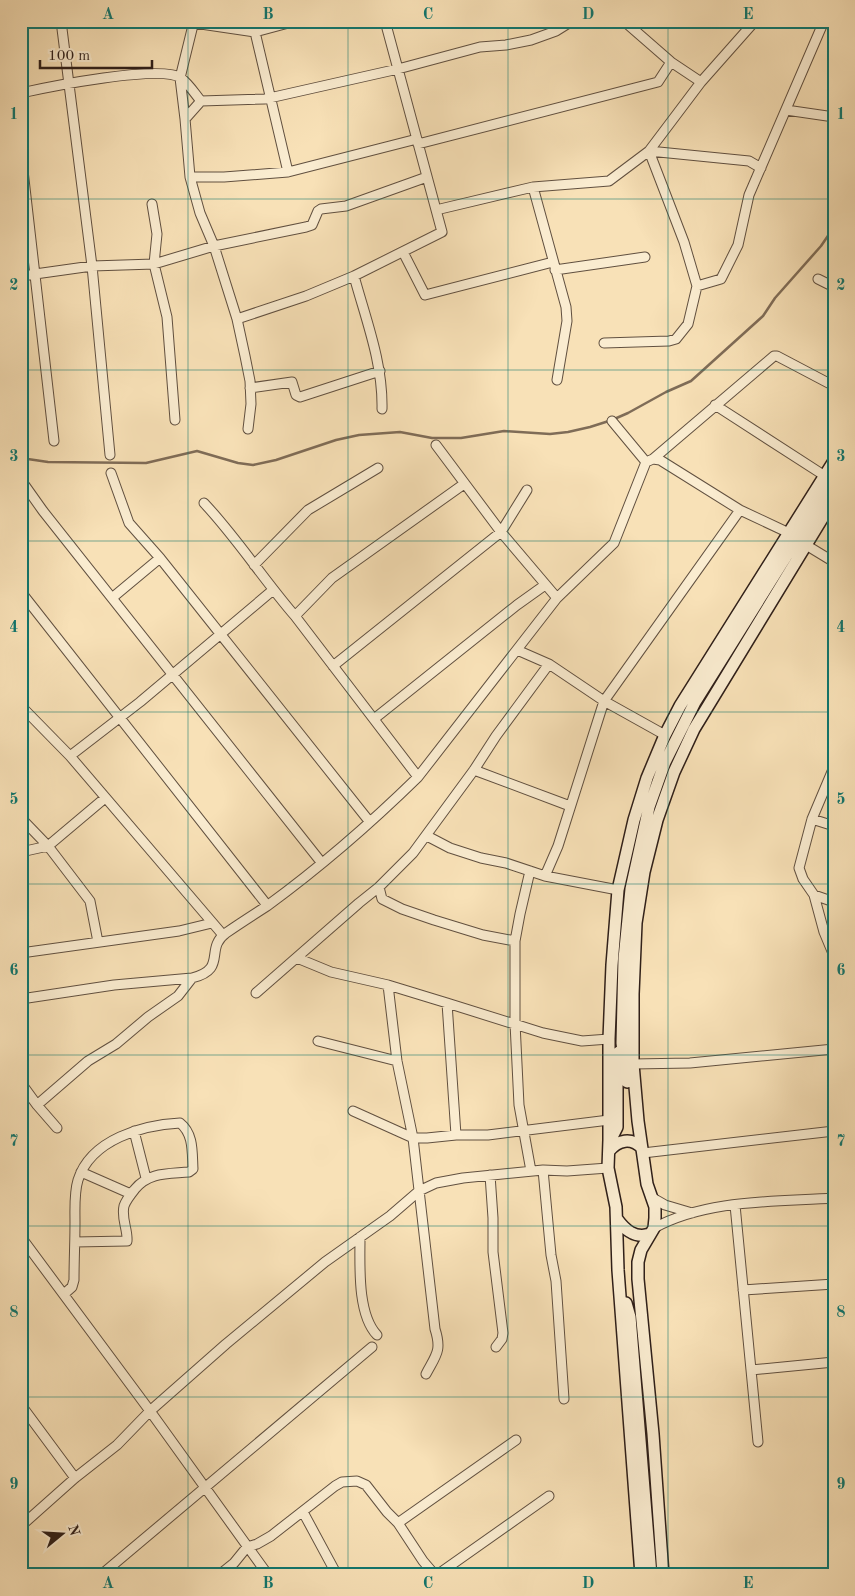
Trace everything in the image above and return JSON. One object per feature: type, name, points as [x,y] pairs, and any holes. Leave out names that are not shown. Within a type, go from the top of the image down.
[{"type":"main road","points":[[642,1146],[631,1116],[622,1043],[624,959],[631,889],[649,806],[665,762],[695,702],[829,478],[834,461]]},
{"type":"main road","points":[[640,1575],[617,1219],[608,1168],[609,1039],[618,890],[634,820],[647,778],[664,735],[680,706],[789,532],[829,478]]},
{"type":"main road","points":[[663,1575],[638,1279],[638,1262],[641,1250],[652,1231],[655,1207],[651,1197],[642,1146],[633,1064],[636,923],[644,872],[657,820],[674,772],[694,729],[834,499]]},
{"type":"main road","points":[[609,1145],[617,1127],[617,1058],[622,1043]]},
{"type":"main road","points":[[609,1145],[632,1141],[642,1146]]},
{"type":"main road","points":[[617,1219],[623,1227],[633,1234],[639,1236],[652,1231]]},
{"type":"main road","points":[[618,1255],[622,1268],[625,1300],[630,1317],[651,1575]]},
{"type":"main road","points":[[630,1317],[632,1299],[630,1275],[638,1262]]},
{"type":"street","points":[[61,21],[92,266],[110,456]]},
{"type":"street","points":[[248,429],[251,404],[250,388],[237,320],[214,246],[200,213],[190,177],[180,78],[194,22],[254,32],[296,21]]},
{"type":"street","points":[[237,320],[306,296],[354,276],[442,232],[385,21]]},
{"type":"street","points":[[21,93],[69,82],[153,73],[170,74],[180,78],[201,101],[237,102],[270,98],[398,69],[480,47],[506,45],[531,40],[556,31],[572,21]]},
{"type":"street","points":[[624,21],[671,62],[701,82]]},
{"type":"street","points":[[436,210],[533,187],[609,181],[649,151],[701,82],[752,24],[740,21]]},
{"type":"street","points":[[697,286],[721,279],[738,245],[749,195],[824,21]]},
{"type":"street","points":[[254,32],[288,172]]},
{"type":"street","points":[[190,177],[224,177],[288,172],[417,142],[658,82],[671,62]]},
{"type":"street","points":[[185,120],[201,101]]},
{"type":"street","points":[[786,110],[834,117]]},
{"type":"street","points":[[649,151],[749,161],[761,168]]},
{"type":"street","points":[[604,343],[669,341],[676,339],[688,324],[697,286],[684,242],[649,151]]},
{"type":"street","points":[[21,153],[54,441]]},
{"type":"street","points":[[21,276],[92,266],[154,264],[214,246],[312,225],[321,209],[346,206],[427,177]]},
{"type":"street","points":[[533,187],[566,307],[567,320],[557,380]]},
{"type":"street","points":[[152,204],[157,234],[154,264],[167,317],[174,420]]},
{"type":"street","points":[[403,252],[425,296],[554,266],[645,257]]},
{"type":"street","points":[[354,276],[380,372],[382,409]]},
{"type":"street","points":[[818,279],[834,287]]},
{"type":"street","points":[[21,999],[114,985],[192,978],[202,976],[210,970],[213,964],[214,953],[223,935],[267,906],[322,862],[418,777],[557,598],[614,543],[650,460],[774,356],[834,386]]},
{"type":"street","points":[[250,388],[292,382],[296,395],[300,397],[380,372]]},
{"type":"street","points":[[715,406],[829,478]]},
{"type":"street","points":[[612,421],[650,460],[660,460],[740,510],[789,532]]},
{"type":"street","points":[[436,445],[501,532],[557,598]]},
{"type":"street","points":[[254,565],[308,510],[378,468]]},
{"type":"street","points":[[111,473],[129,523],[160,558],[369,821]]},
{"type":"street","points":[[22,483],[322,862]]},
{"type":"street","points":[[295,616],[332,578],[464,484]]},
{"type":"street","points":[[333,666],[501,532],[527,490]]},
{"type":"street","points":[[204,503],[224,524],[418,777]]},
{"type":"street","points":[[545,876],[558,846],[604,701],[740,510]]},
{"type":"street","points":[[806,545],[834,562]]},
{"type":"street","points":[[112,598],[160,558]]},
{"type":"street","points":[[374,719],[517,605],[545,585]]},
{"type":"street","points":[[70,756],[173,675],[273,590]]},
{"type":"street","points":[[21,592],[267,906]]},
{"type":"street","points":[[517,650],[549,664],[604,701],[664,735]]},
{"type":"street","points":[[256,994],[379,887],[427,836],[496,736],[549,664]]},
{"type":"street","points":[[21,706],[70,756],[223,935]]},
{"type":"street","points":[[834,766],[812,819],[799,868],[803,879],[814,895],[824,932],[834,956]]},
{"type":"street","points":[[474,770],[570,806]]},
{"type":"street","points":[[21,852],[48,846],[105,798]]},
{"type":"street","points":[[21,818],[48,846],[90,901],[98,942]]},
{"type":"street","points":[[812,819],[834,826]]},
{"type":"street","points":[[427,836],[450,848],[481,858],[545,876],[618,890]]},
{"type":"street","points":[[530,871],[515,940],[515,1023],[519,1105],[531,1171]]},
{"type":"street","points":[[379,887],[382,899],[402,909],[483,935],[515,940]]},
{"type":"street","points":[[814,895],[834,902]]},
{"type":"street","points":[[21,953],[179,930],[212,923]]},
{"type":"street","points":[[297,958],[331,972],[388,985],[562,1038],[582,1040],[609,1039]]},
{"type":"street","points":[[37,1105],[88,1061],[116,1044],[178,996],[192,978]]},
{"type":"street","points":[[388,985],[397,1061],[413,1138],[435,1329],[439,1346],[426,1374]]},
{"type":"street","points":[[447,1003],[456,1135]]},
{"type":"street","points":[[318,1041],[397,1061]]},
{"type":"street","points":[[633,1064],[690,1063],[834,1049]]},
{"type":"street","points":[[21,1083],[57,1128]]},
{"type":"street","points":[[353,1111],[413,1138],[488,1135],[523,1129],[609,1120]]},
{"type":"street","points":[[64,1294],[72,1287],[74,1280],[75,1202],[81,1172],[95,1154],[110,1142],[134,1131],[158,1124],[180,1124],[188,1131],[192,1171],[146,1178],[131,1194],[124,1206],[127,1241],[75,1242]]},
{"type":"street","points":[[134,1131],[146,1178]]},
{"type":"street","points":[[642,1146],[834,1132]]},
{"type":"street","points":[[21,1526],[75,1478],[116,1446],[150,1411],[284,1296],[390,1216],[419,1190],[436,1183],[490,1175],[543,1170],[567,1171],[608,1168]]},
{"type":"street","points":[[543,1170],[551,1255],[556,1281],[564,1399]]},
{"type":"street","points":[[81,1172],[131,1194]]},
{"type":"street","points":[[490,1175],[493,1218],[492,1252],[503,1333],[502,1339],[496,1347]]},
{"type":"street","points":[[651,1197],[665,1205],[692,1213]]},
{"type":"street","points":[[652,1231],[666,1222],[692,1213],[735,1205],[834,1198]]},
{"type":"street","points":[[735,1205],[758,1442]]},
{"type":"street","points":[[360,1237],[364,1309],[370,1328],[377,1335]]},
{"type":"street","points":[[23,1243],[64,1294],[268,1575]]},
{"type":"street","points":[[743,1290],[834,1284]]},
{"type":"street","points":[[101,1575],[372,1347]]},
{"type":"street","points":[[751,1370],[834,1362]]},
{"type":"street","points":[[21,1405],[75,1478]]},
{"type":"street","points":[[398,1523],[516,1440]]},
{"type":"street","points":[[219,1575],[234,1564],[247,1547],[260,1542],[342,1482],[357,1481],[366,1485],[386,1512],[398,1523],[436,1575],[549,1496]]},
{"type":"street","points":[[303,1512],[337,1575]]},
{"type":"street","points":[[21,1568],[24,1575]]},
{"type":"waterway","points":[[21,458],[48,462],[146,463],[197,451],[238,463],[253,465],[359,435],[400,432],[432,438],[461,438],[504,431],[550,434],[590,427],[628,413],[666,392],[691,381],[763,316],[775,298],[821,246],[834,227]]}]
